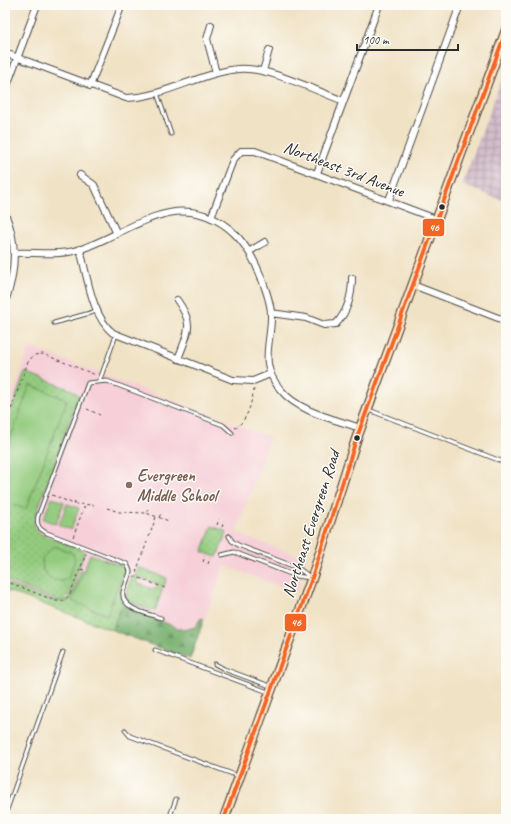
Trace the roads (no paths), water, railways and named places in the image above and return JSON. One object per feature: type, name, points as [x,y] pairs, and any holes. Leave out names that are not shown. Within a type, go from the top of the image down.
[{"type":"main road","name":"Northeast Evergreen Road","points":[[224,819],[312,578],[360,428],[506,31]]},
{"type":"street","points":[[5,91],[37,5]]},
{"type":"street","points":[[90,86],[122,5]]},
{"type":"street","points":[[317,173],[379,5]]},
{"type":"street","points":[[389,200],[460,5]]},
{"type":"street","points":[[211,25],[207,39],[216,73]]},
{"type":"street","points":[[263,71],[269,50]]},
{"type":"street","points":[[5,53],[90,86],[126,98],[143,98],[216,73],[240,69],[263,71],[344,101]]},
{"type":"street","name":"Northeast 3rd Avenue","points":[[211,218],[232,160],[241,151],[255,151],[389,200],[436,219]]},
{"type":"street","points":[[80,175],[94,185],[117,234]]},
{"type":"street","points":[[15,253],[64,252],[80,249],[156,216],[174,212],[192,212],[211,218],[231,230],[250,252],[260,273],[270,303],[271,313],[266,355],[270,374],[280,390],[304,408],[360,428]]},
{"type":"street","points":[[5,214],[12,235],[15,253],[13,273],[5,302]]},
{"type":"street","points":[[250,252],[265,242]]},
{"type":"street","points":[[80,249],[97,311],[103,324],[116,335],[233,380],[244,382],[254,381],[270,374]]},
{"type":"street","points":[[271,313],[293,315],[324,325],[336,324],[343,317],[352,292],[352,278]]},
{"type":"street","points":[[413,285],[506,320]]},
{"type":"street","points":[[177,300],[187,314],[189,322],[178,359]]},
{"type":"lane","points":[[157,93],[171,134]]},
{"type":"lane","points":[[54,323],[97,311]]},
{"type":"lane","points":[[99,382],[116,335]]},
{"type":"lane","points":[[161,618],[131,607],[125,602],[123,594],[130,571],[127,564],[47,533],[39,528],[37,524],[38,516],[88,383],[107,381],[223,425],[232,433]]},
{"type":"lane","points":[[367,409],[506,463]]},
{"type":"lane","points":[[229,536],[236,544],[298,568],[312,578]]},
{"type":"lane","points":[[222,555],[234,552],[296,576],[312,578]]},
{"type":"lane","points":[[155,650],[271,689]]},
{"type":"lane","points":[[5,815],[63,652]]},
{"type":"lane","points":[[215,664],[271,689]]},
{"type":"lane","points":[[125,730],[130,736],[240,776]]},
{"type":"lane","points":[[169,819],[176,799]]},
{"type":"place","name":"Evergreen Middle School","points":[[129,485]]}]
